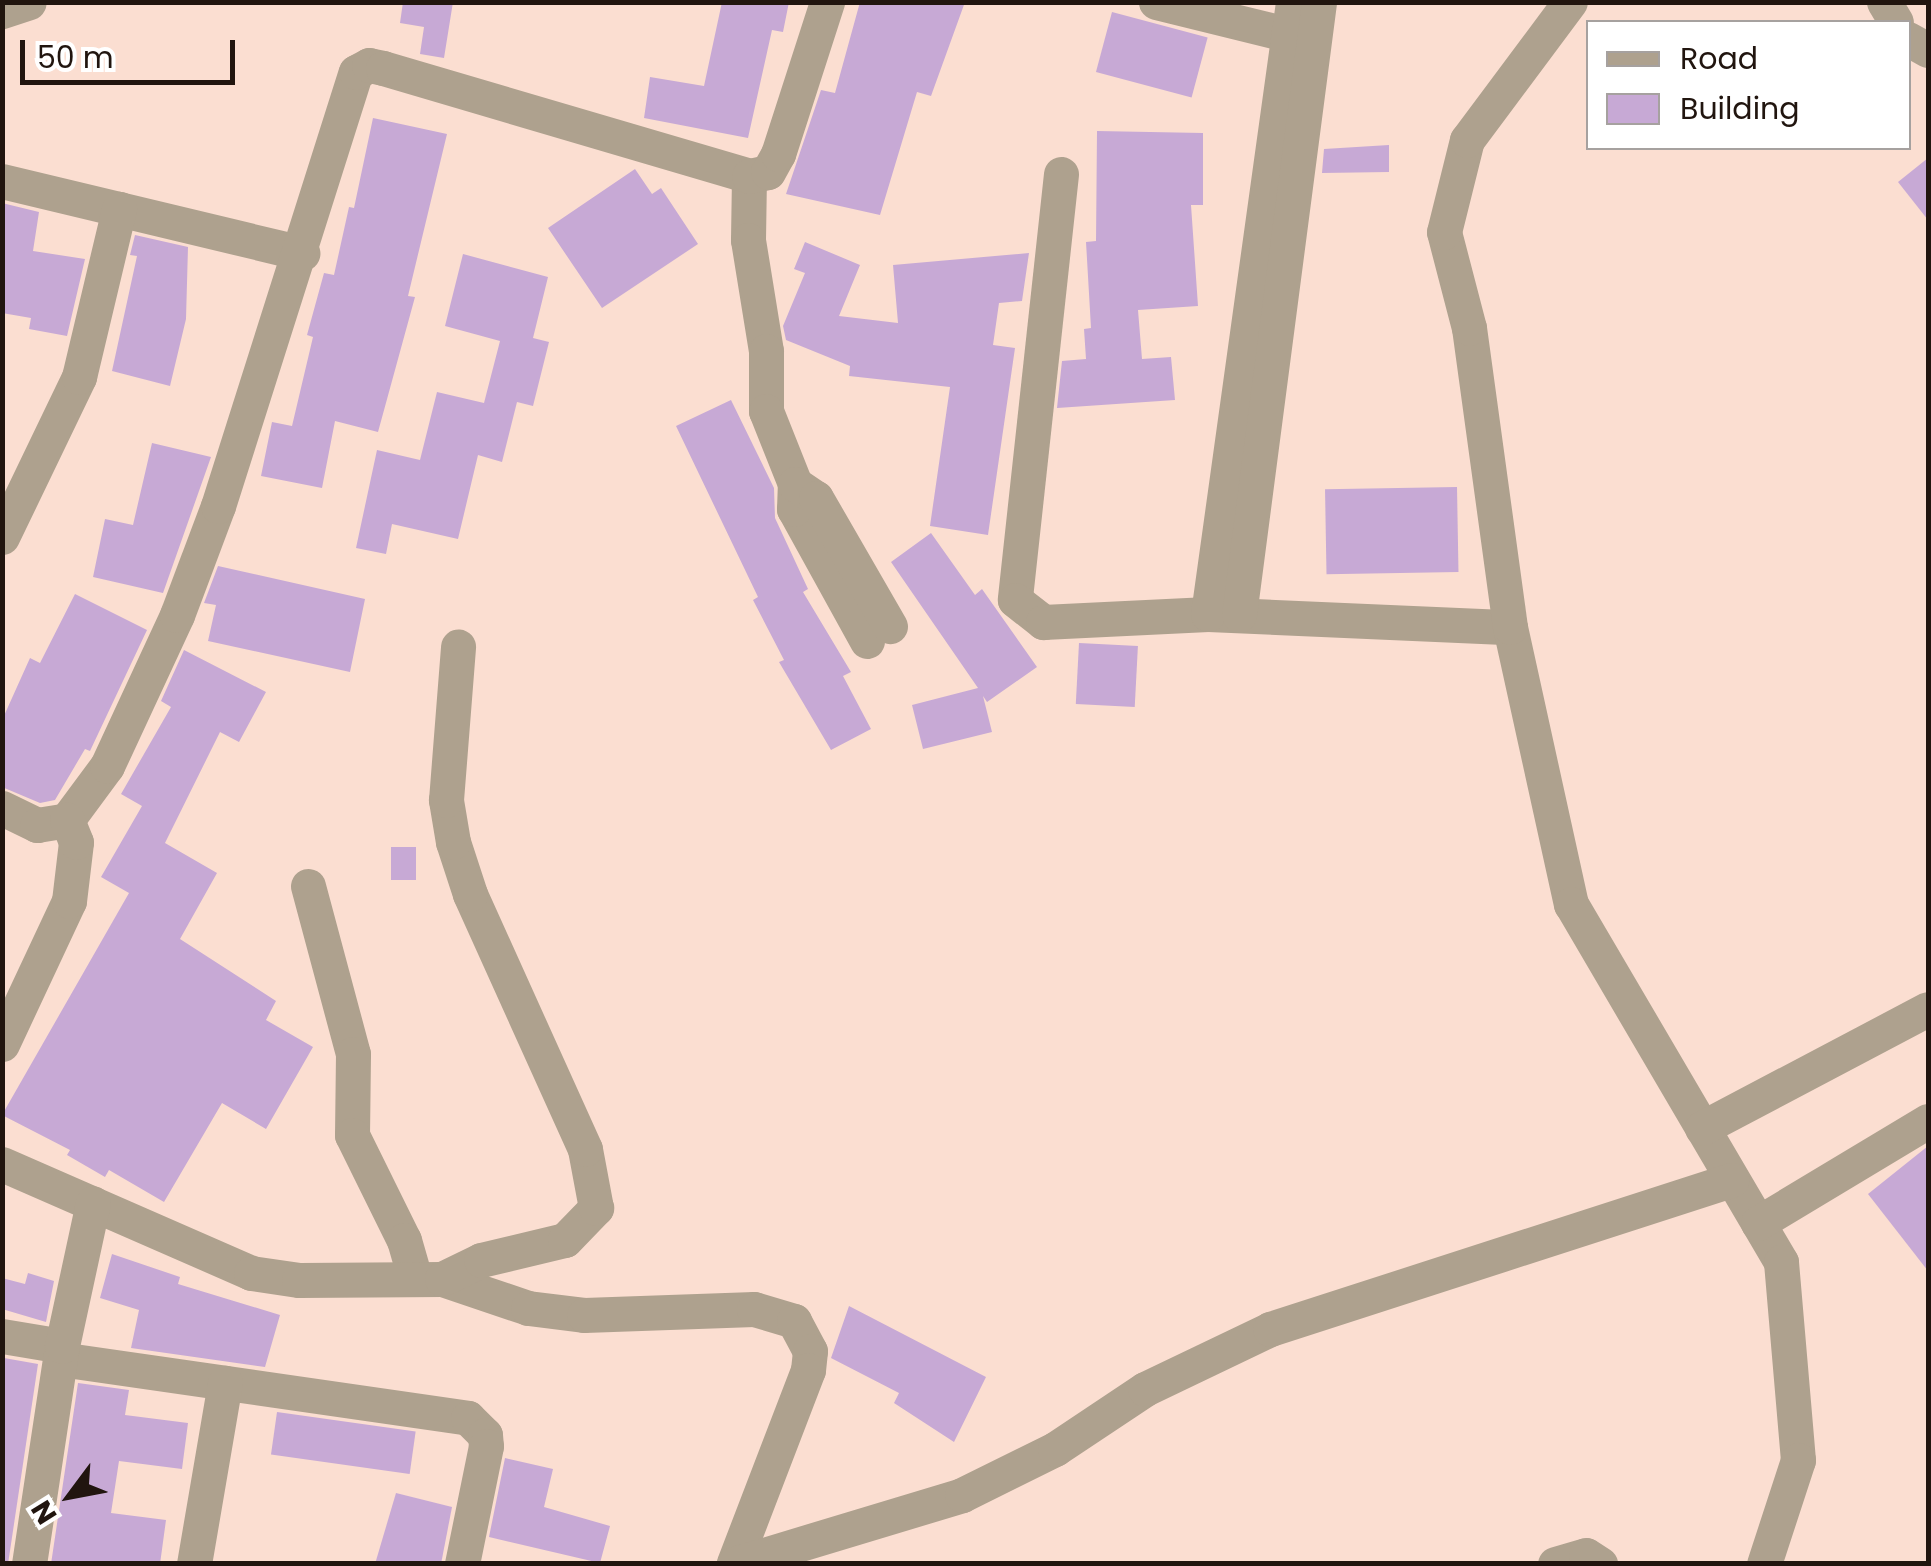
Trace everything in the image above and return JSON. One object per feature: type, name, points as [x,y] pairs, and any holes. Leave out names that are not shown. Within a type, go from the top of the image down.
[{"type":"street","points":[[2,10],[30,2]]},
{"type":"street","points":[[2,808],[36,825],[67,820],[106,766],[177,615],[302,253],[356,72],[368,65],[749,176],[768,172],[778,154],[827,2]]},
{"type":"street","points":[[1156,2],[1298,26]]},
{"type":"street","points":[[1224,614],[1298,26],[1318,2]]},
{"type":"street","points":[[1570,2],[1467,140],[1444,232],[1469,328],[1510,626],[1571,904],[1780,1262],[1798,1460],[1764,1564]]},
{"type":"street","points":[[1061,174],[1015,600],[1044,622],[1224,614],[1510,626]]},
{"type":"street","points":[[749,176],[748,240],[766,352],[766,411],[795,484],[816,498],[879,633]]},
{"type":"street","points":[[2,182],[302,253]]},
{"type":"street","points":[[2,536],[79,376],[119,209]]},
{"type":"street","points":[[428,1278],[481,1260],[565,1240],[596,1208],[585,1149],[470,894],[453,842],[446,800],[458,646]]},
{"type":"street","points":[[2,1044],[69,901],[76,842],[67,820]]},
{"type":"street","points":[[308,886],[353,1054],[352,1135],[404,1240],[428,1278]]},
{"type":"street","points":[[1702,1128],[1928,1009]]},
{"type":"street","points":[[1758,1224],[1928,1121]]},
{"type":"street","points":[[2,1164],[251,1273],[300,1280],[428,1278],[528,1308],[584,1315],[754,1309],[794,1321],[810,1351],[808,1370],[734,1563]]},
{"type":"street","points":[[734,1563],[962,1495],[1054,1449],[1146,1389],[1270,1329],[1732,1180]]},
{"type":"street","points":[[30,1564],[61,1353],[93,1203]]},
{"type":"street","points":[[2,1336],[61,1353],[225,1382],[452,1414],[478,1425],[486,1446],[462,1564]]},
{"type":"street","points":[[194,1564],[225,1382]]},
{"type":"street","points":[[1554,1564],[1586,1555],[1600,1564]]},
{"type":"building","points":[[403,2],[453,2],[444,58],[420,54],[424,27],[400,23]]},
{"type":"building","points":[[722,2],[789,2],[783,32],[772,30],[748,138],[644,118],[650,77],[704,86]]},
{"type":"building","points":[[860,2],[965,2],[931,96],[917,92],[880,215],[786,194],[821,90],[835,93]]},
{"type":"building","points":[[1112,12],[1208,38],[1192,98],[1096,72]]},
{"type":"building","points":[[373,118],[447,134],[408,296],[415,297],[378,432],[335,421],[322,488],[261,476],[272,422],[292,426],[313,337],[307,335],[324,273],[334,275],[349,207],[354,208]]},
{"type":"building","points":[[1097,131],[1203,133],[1203,205],[1191,205],[1198,306],[1138,310],[1142,359],[1171,357],[1175,400],[1057,408],[1062,361],[1086,359],[1084,329],[1091,328],[1086,242],[1096,241]]},
{"type":"building","points":[[1389,145],[1389,172],[1322,173],[1324,149]]},
{"type":"building","points":[[1928,158],[1928,220],[1898,182]]},
{"type":"building","points":[[635,169],[652,194],[661,188],[698,244],[602,308],[548,228]]},
{"type":"building","points":[[2,203],[39,212],[33,251],[85,259],[67,336],[29,329],[31,318],[2,313]]},
{"type":"building","points":[[135,235],[188,247],[186,319],[170,386],[112,371],[137,256],[130,255]]},
{"type":"building","points":[[805,242],[860,265],[839,316],[898,323],[893,265],[1029,253],[1022,301],[999,303],[993,345],[1015,348],[988,535],[930,526],[950,387],[849,376],[850,366],[786,340],[783,326],[805,273],[794,269]]},
{"type":"building","points":[[463,254],[548,277],[533,338],[549,342],[533,406],[517,402],[502,462],[478,455],[458,539],[392,524],[386,554],[356,548],[377,450],[420,460],[437,392],[484,403],[500,341],[445,326]]},
{"type":"building","points":[[731,400],[774,488],[775,518],[808,589],[803,592],[851,672],[843,676],[871,729],[831,750],[779,662],[784,660],[753,600],[758,597],[676,426]]},
{"type":"building","points":[[152,443],[211,457],[163,593],[93,577],[105,519],[133,525]]},
{"type":"building","points":[[1457,487],[1458,572],[1327,574],[1325,489]]},
{"type":"building","points":[[931,533],[975,595],[982,589],[1037,667],[987,702],[983,696],[992,732],[923,749],[912,705],[978,688],[891,562]]},
{"type":"building","points":[[218,566],[365,599],[350,672],[208,641],[216,605],[204,603]]},
{"type":"building","points":[[75,594],[147,630],[90,751],[85,749],[55,800],[40,803],[2,787],[3,718],[30,658],[40,663]]},
{"type":"building","points":[[1079,643],[1138,646],[1135,707],[1076,704]]},
{"type":"building","points":[[184,650],[266,692],[239,742],[220,732],[165,843],[217,873],[180,939],[276,1001],[266,1020],[313,1047],[266,1129],[222,1103],[164,1202],[109,1170],[105,1177],[67,1155],[70,1150],[2,1115],[129,893],[101,877],[142,806],[121,794],[171,707],[161,701]]},
{"type":"building","points":[[391,847],[416,847],[416,880],[391,880]]},
{"type":"building","points":[[1928,1146],[1928,1271],[1868,1194]]},
{"type":"building","points":[[112,1254],[180,1277],[178,1284],[280,1315],[265,1367],[131,1348],[139,1310],[100,1298]]},
{"type":"building","points":[[28,1273],[54,1281],[46,1322],[2,1309],[2,1278],[25,1284]]},
{"type":"building","points":[[849,1306],[986,1377],[954,1442],[894,1403],[899,1393],[831,1358]]},
{"type":"building","points":[[4,1358],[38,1364],[8,1564],[2,1564]]},
{"type":"building","points":[[78,1383],[129,1390],[125,1415],[188,1423],[182,1469],[119,1461],[111,1513],[166,1520],[160,1564],[51,1564]]},
{"type":"building","points":[[277,1412],[416,1431],[410,1474],[271,1455]]},
{"type":"building","points":[[505,1458],[553,1469],[544,1507],[610,1526],[600,1563],[489,1537]]},
{"type":"building","points":[[396,1493],[452,1507],[441,1564],[375,1564]]}]
